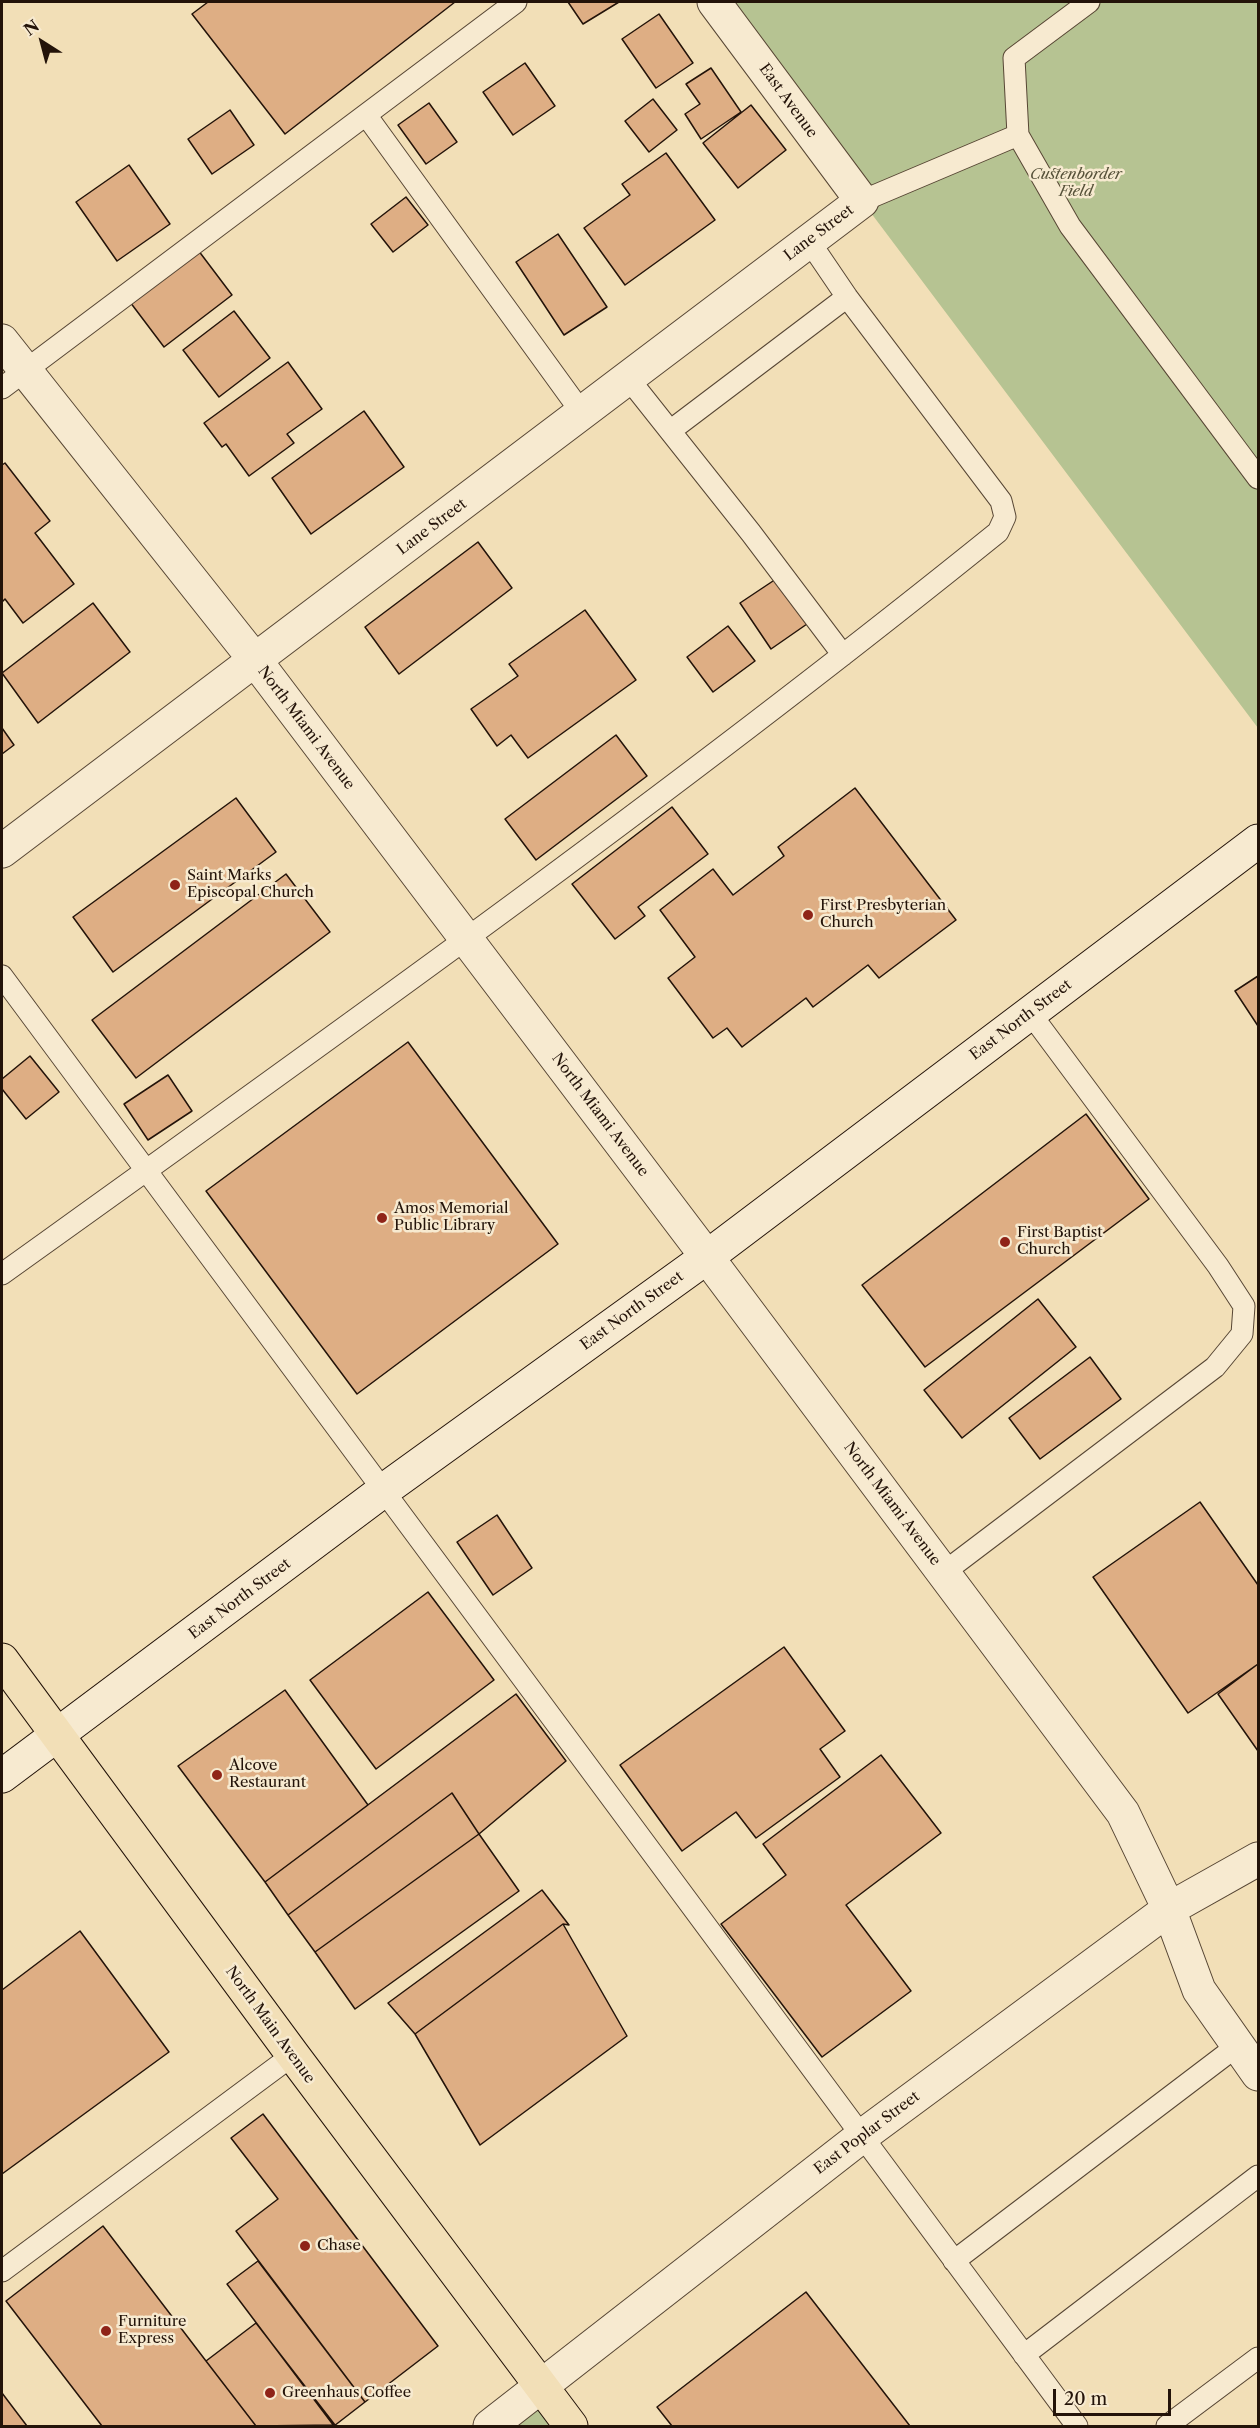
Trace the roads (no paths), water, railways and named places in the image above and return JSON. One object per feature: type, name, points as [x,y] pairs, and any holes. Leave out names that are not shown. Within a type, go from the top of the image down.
[{"type":"main road","name":"North Main Avenue","points":[[2,1660],[292,2055],[571,2427]]},
{"type":"street","name":"East Avenue","points":[[714,2],[862,201]]},
{"type":"street","name":"Lane Street","points":[[2,852],[862,201]]},
{"type":"street","name":"North Miami Avenue","points":[[2,341],[13,380],[255,660],[1124,1813],[1169,1909],[1198,1990],[1258,2074]]},
{"type":"street","name":"East North Street","points":[[2,1776],[384,1491],[707,1257],[1258,841]]},
{"type":"street","name":"East Poplar Street","points":[[490,2427],[862,2136],[1169,1909],[1258,1859]]},
{"type":"lane","points":[[13,380],[516,2]]},
{"type":"lane","points":[[1089,2],[1014,58],[1018,135],[1070,226],[1258,478]]},
{"type":"lane","points":[[366,115],[582,413]]},
{"type":"lane","points":[[862,201],[1018,135]]},
{"type":"lane","points":[[2,1274],[465,938],[843,655],[998,532],[1005,517],[1001,501],[847,297],[809,241]]},
{"type":"lane","points":[[670,431],[847,297]]},
{"type":"lane","points":[[628,378],[758,542],[843,655]]},
{"type":"lane","points":[[2,976],[1077,2427]]},
{"type":"lane","points":[[943,1573],[1215,1367],[1242,1334],[1244,1306],[1218,1266],[1030,1013]]},
{"type":"lane","points":[[954,2261],[1237,2046]]},
{"type":"lane","points":[[2,2271],[292,2055]]},
{"type":"lane","points":[[1024,2355],[1258,2176]]},
{"type":"lane","points":[[1167,2427],[1258,2358]]},
{"type":"place","name":"Saint Marks Episcopal Church","points":[[175,885]]},
{"type":"place","name":"First Presbyterian Church","points":[[808,915]]},
{"type":"place","name":"Amos Memorial Public Library","points":[[382,1218]]},
{"type":"place","name":"First Baptist Church","points":[[1005,1242]]},
{"type":"place","name":"Alcove Restaurant","points":[[217,1775]]},
{"type":"place","name":"Chase","points":[[305,2246]]},
{"type":"place","name":"Furniture Express","points":[[106,2331]]},
{"type":"place","name":"Greenhaus Coffee","points":[[270,2393]]},
{"type":"park label","name":"Custenborder Field","points":[[1076,184]]}]
